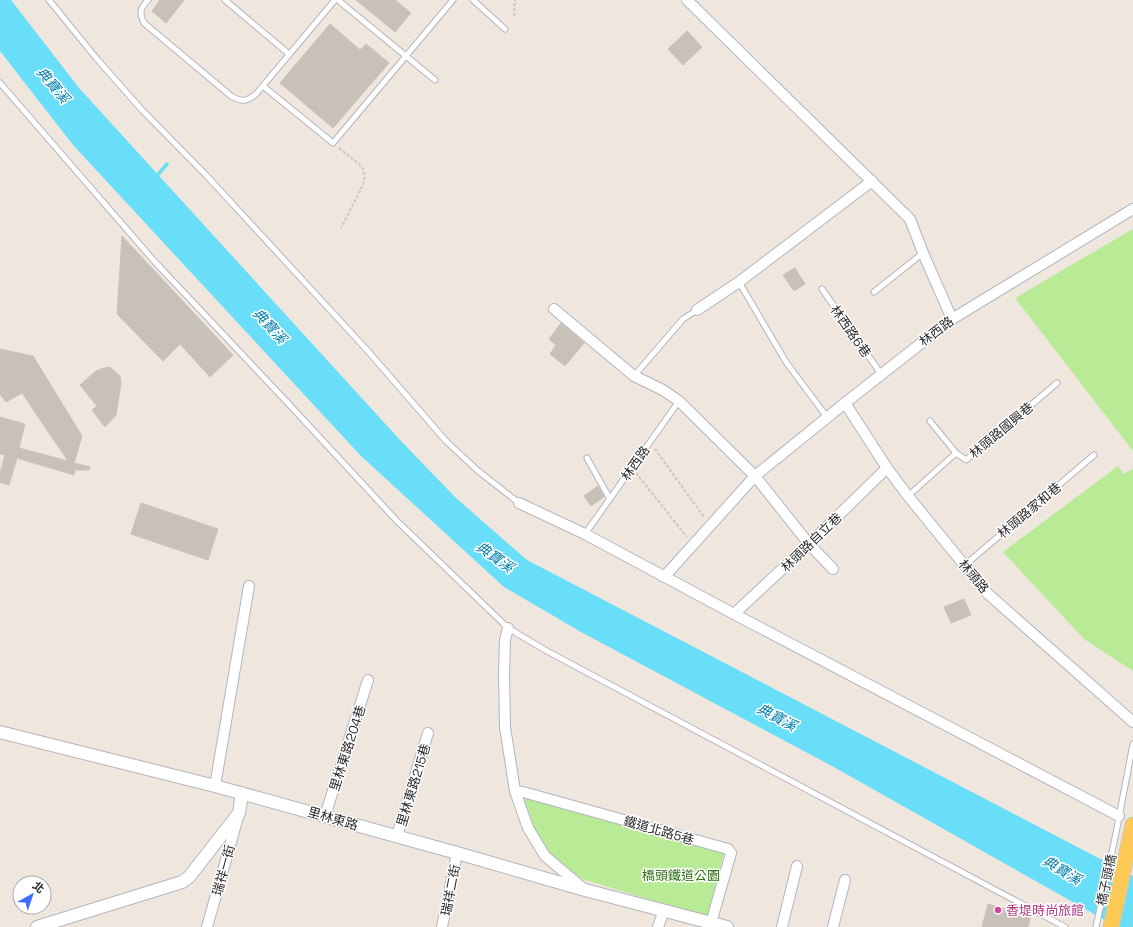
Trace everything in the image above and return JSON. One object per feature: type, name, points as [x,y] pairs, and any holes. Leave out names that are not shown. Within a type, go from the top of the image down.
[{"type":"main road","name":"橋子頭橋","points":[[1111,927],[1132,830]]},
{"type":"street","points":[[687,0],[910,219],[923,253],[952,318]]},
{"type":"street","points":[[697,310],[739,282],[872,181]]},
{"type":"street","name":"林西路","points":[[664,577],[755,476],[952,318],[1133,209]]},
{"type":"street","points":[[554,308],[634,376],[663,390],[678,401],[755,476],[809,544],[833,569]]},
{"type":"street","name":"林頭路","points":[[845,403],[887,468],[987,593],[1133,722]]},
{"type":"street","name":"林頭路自立巷","points":[[734,614],[887,468]]},
{"type":"street","points":[[519,503],[585,534],[1119,816]]},
{"type":"street","points":[[215,786],[249,586]]},
{"type":"street","points":[[508,628],[505,640],[505,727],[515,791],[528,828],[545,856],[585,890]]},
{"type":"street","name":"里林東路204巷","points":[[325,816],[368,680]]},
{"type":"street","name":"里林東路","points":[[0,732],[242,793],[457,852],[585,890],[727,927]]},
{"type":"street","name":"里林東路215巷","points":[[397,836],[428,733]]},
{"type":"street","name":"鐵道北路5巷","points":[[515,791],[728,849],[731,853],[711,923]]},
{"type":"street","points":[[37,927],[182,882],[189,876],[239,813],[242,793]]},
{"type":"street","name":"瑞祥一街","points":[[208,927],[239,813]]},
{"type":"street","name":"瑞祥二街","points":[[442,927],[457,852]]},
{"type":"street","points":[[782,927],[797,866]]},
{"type":"street","points":[[832,927],[844,880]]},
{"type":"street","points":[[658,927],[664,910]]},
{"type":"lane","points":[[49,0],[142,110],[205,174],[362,344],[446,441],[477,470],[519,503]]},
{"type":"lane","points":[[148,0],[143,5],[141,10],[141,16],[144,23],[231,96],[240,100],[249,100],[256,94],[334,0]]},
{"type":"lane","points":[[225,0],[289,54]]},
{"type":"lane","points":[[338,0],[435,80]]},
{"type":"lane","points":[[263,86],[333,143],[453,0]]},
{"type":"lane","points":[[473,0],[505,29]]},
{"type":"lane","points":[[0,83],[161,268],[397,521],[508,628],[545,650],[1065,927]]},
{"type":"lane","points":[[874,292],[923,253]]},
{"type":"lane","points":[[739,282],[786,362],[827,417]]},
{"type":"lane","name":"林西路6巷","points":[[822,289],[881,374]]},
{"type":"lane","points":[[634,376],[684,319],[697,310]]},
{"type":"lane","name":"林頭路國興巷","points":[[908,496],[956,453],[966,460],[1058,383]]},
{"type":"lane","name":"林西路","points":[[585,534],[678,401]]},
{"type":"lane","points":[[930,421],[956,453]]},
{"type":"lane","name":"林頭路家和巷","points":[[965,566],[1094,456]]},
{"type":"lane","points":[[587,458],[610,499]]},
{"type":"lane","name":"橋子頭橋","points":[[1096,927],[1133,744]]},
{"type":"path","points":[[514,16],[515,0]]},
{"type":"path","points":[[333,143],[359,164],[363,169],[365,176],[364,185],[341,228]]},
{"type":"path","points":[[649,442],[710,526]]},
{"type":"path","points":[[632,467],[693,544]]},
{"type":"green space","points":[[1133,229],[1133,451],[1015,298]]},
{"type":"green space","points":[[1118,466],[1123,474],[1133,469],[1133,671],[1084,639],[1003,552]]},
{"type":"green space","name":"橋頭鐵道公園","points":[[523,796],[724,853],[707,917],[582,879],[548,852],[535,830]]},
{"type":"water","name":"典寶溪","points":[[0,0],[11,0],[79,88],[400,440],[456,498],[527,560],[1133,876],[1133,927],[1117,927],[832,766],[581,632],[504,587],[361,456],[73,145],[0,51]]},
{"type":"building","points":[[160,0],[184,0],[166,23],[152,11]]},
{"type":"building","points":[[356,0],[395,0],[411,13],[395,32]]},
{"type":"building","points":[[330,24],[360,50],[366,44],[389,63],[333,128],[280,83]]},
{"type":"building","points":[[687,31],[702,47],[683,65],[668,49]]},
{"type":"building","points":[[122,236],[233,355],[210,377],[180,344],[163,361],[117,314]]},
{"type":"building","points":[[795,268],[805,284],[794,291],[783,275]]},
{"type":"building","points":[[561,323],[584,343],[565,366],[550,354],[556,345],[549,339]]},
{"type":"building","points":[[0,349],[33,356],[82,436],[74,463],[90,467],[89,470],[75,470],[74,475],[17,458],[9,485],[0,482],[0,473],[5,455],[0,454],[0,417],[25,424],[19,448],[68,461],[22,393],[6,402],[0,394]]},
{"type":"building","points":[[110,367],[120,376],[121,383],[116,415],[105,427],[92,410],[97,406],[80,385],[96,371]]},
{"type":"building","points":[[598,486],[604,497],[591,506],[584,496]]},
{"type":"building","points":[[141,503],[218,529],[208,560],[131,534]]},
{"type":"building","points":[[964,599],[971,615],[951,623],[944,607]]},
{"type":"building","name":"香堤時尚旅館","points":[[988,904],[1031,916],[1028,927],[982,927]]},
{"type":"waterway","points":[[155,178],[167,164]]},
{"type":"place","name":"香堤時尚旅館","points":[[998,910]]}]
